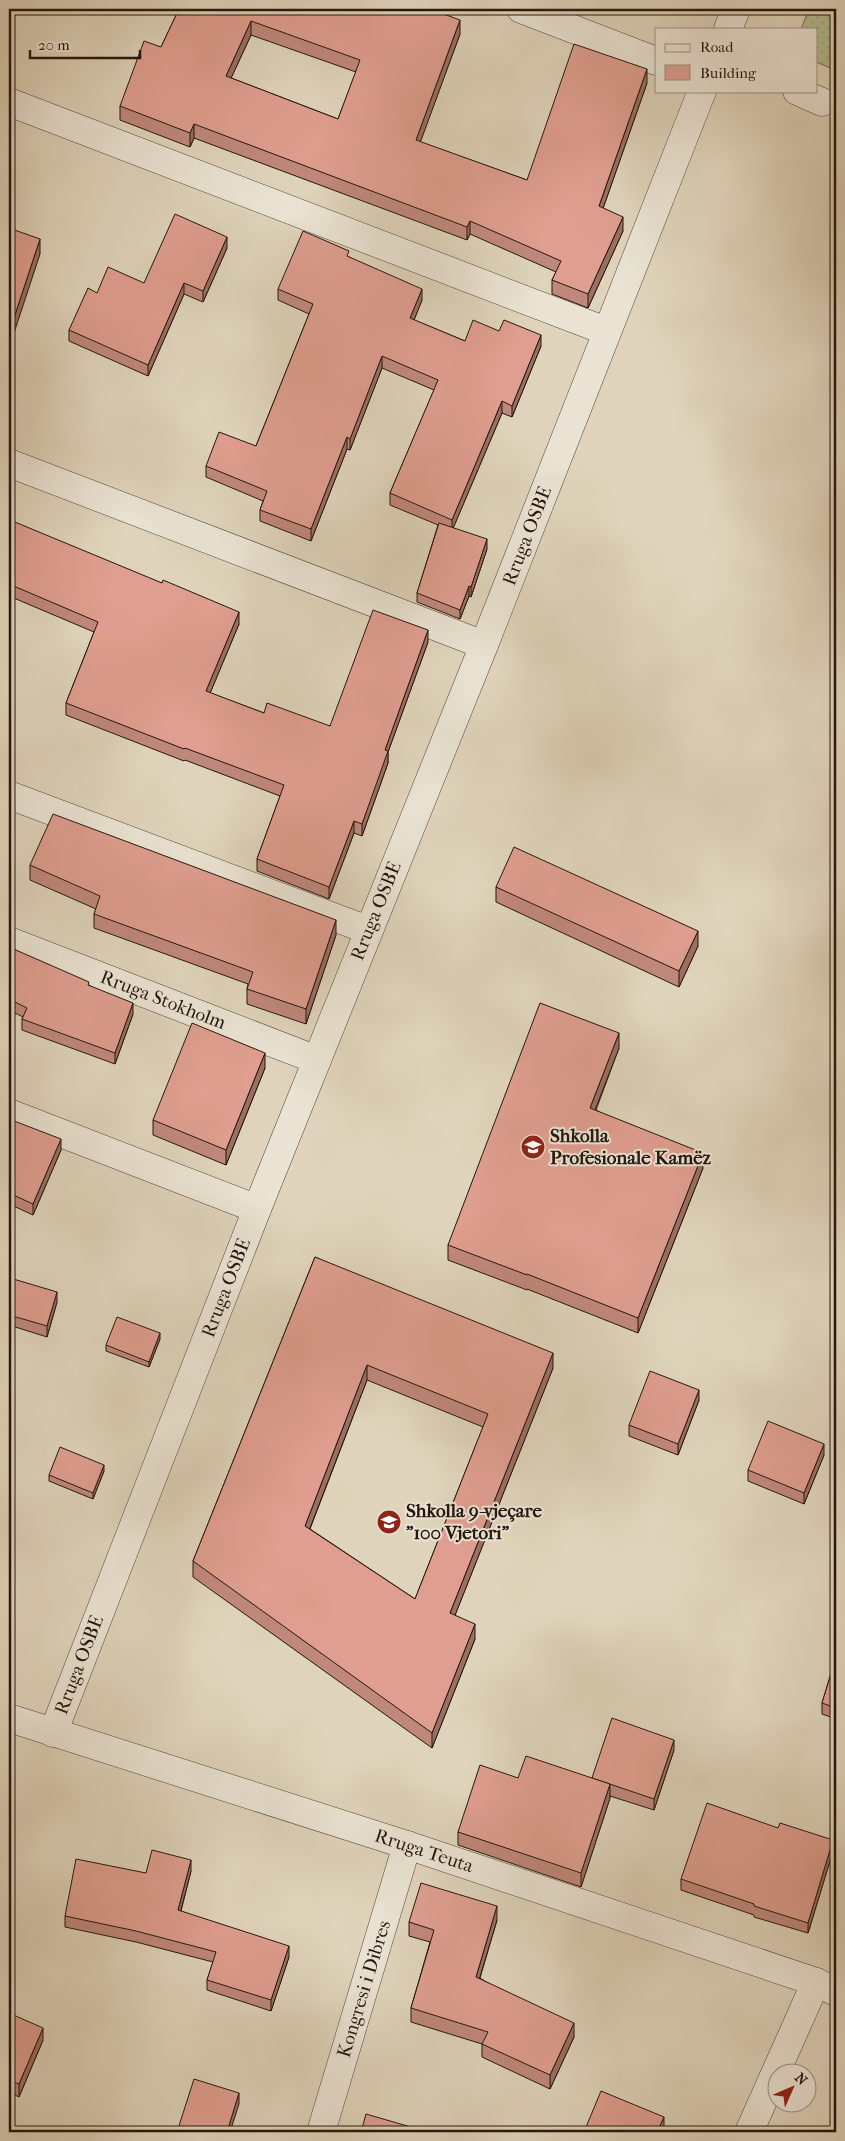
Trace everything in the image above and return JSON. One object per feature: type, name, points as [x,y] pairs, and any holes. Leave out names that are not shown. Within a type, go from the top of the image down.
[{"type":"street","points":[[522,9],[655,61]]},
{"type":"street","points":[[728,28],[736,9]]},
{"type":"street","name":"Rruga OSBE","points":[[53,1733],[256,1210],[484,645],[702,92]]},
{"type":"street","points":[[799,92],[822,102]]},
{"type":"street","points":[[9,102],[606,331]]},
{"type":"street","points":[[9,463],[484,645]]},
{"type":"street","points":[[9,795],[368,930]]},
{"type":"street","name":"Rruga Stokholm","points":[[9,941],[317,1060]]},
{"type":"street","points":[[9,1113],[256,1210]]},
{"type":"street","name":"Rruga Teuta","points":[[9,1718],[407,1845],[826,1987]]},
{"type":"street","name":"Kongresi i Dibres","points":[[320,2132],[407,1845]]},
{"type":"street","points":[[749,2132],[826,1987]]},
{"type":"green space","points":[[809,9],[822,9],[836,15],[835,70],[818,63],[818,28],[801,28]]},
{"type":"building","points":[[179,9],[430,9],[460,20],[416,140],[527,180],[574,44],[647,69],[599,206],[623,217],[588,294],[552,280],[561,261],[470,221],[467,227],[194,124],[190,133],[120,106],[144,41],[161,47]],"holes":[[[251,21],[360,60],[338,119],[226,76]]]},
{"type":"building","points":[[175,214],[227,237],[203,291],[184,283],[148,365],[69,330],[88,288],[97,293],[108,267],[144,283]]},
{"type":"building","points":[[9,228],[40,239],[9,333]]},
{"type":"building","points":[[303,231],[349,251],[347,256],[422,289],[410,318],[465,341],[473,320],[499,331],[504,320],[541,335],[512,406],[502,401],[452,520],[390,493],[438,380],[382,356],[350,439],[347,437],[311,529],[260,510],[267,491],[206,466],[219,432],[256,446],[313,304],[278,289]]},
{"type":"building","points":[[10,520],[162,583],[163,580],[239,612],[206,691],[264,713],[267,703],[330,726],[373,610],[428,630],[385,750],[388,751],[362,824],[354,821],[329,887],[257,859],[284,785],[184,749],[66,703],[98,622],[9,584]]},
{"type":"building","points":[[439,523],[487,539],[471,587],[469,586],[460,610],[417,593]]},
{"type":"building","points":[[53,814],[336,920],[306,1009],[247,989],[253,972],[94,914],[100,896],[30,865]]},
{"type":"building","points":[[514,847],[698,931],[679,971],[496,887]]},
{"type":"building","points":[[9,947],[89,982],[88,985],[133,1003],[115,1053],[22,1019],[27,1008],[9,999]]},
{"type":"building","points":[[540,1003],[619,1033],[590,1108],[703,1153],[638,1318],[448,1245]]},
{"type":"building","points":[[192,1023],[265,1053],[226,1150],[153,1120]]},
{"type":"building","points":[[9,1119],[61,1139],[33,1204],[9,1193]]},
{"type":"building","points":[[315,1257],[553,1353],[450,1613],[475,1624],[432,1733],[193,1561]],"holes":[[[367,1365],[488,1414],[415,1599],[305,1526]]]},
{"type":"building","points":[[10,1278],[57,1292],[47,1326],[9,1315]]},
{"type":"building","points":[[117,1317],[160,1333],[149,1362],[106,1345]]},
{"type":"building","points":[[650,1371],[699,1390],[678,1444],[629,1425]]},
{"type":"building","points":[[768,1421],[824,1444],[804,1493],[748,1470]]},
{"type":"building","points":[[60,1447],[104,1465],[93,1493],[49,1475]]},
{"type":"building","points":[[836,1657],[836,1708],[822,1703]]},
{"type":"building","points":[[612,1718],[674,1740],[654,1799],[592,1778]]},
{"type":"building","points":[[526,1756],[610,1784],[581,1873],[458,1832],[480,1765],[518,1778]]},
{"type":"building","points":[[707,1803],[778,1828],[780,1823],[833,1840],[808,1923],[754,1906],[754,1904],[681,1879]]},
{"type":"building","points":[[152,1850],[191,1860],[178,1910],[289,1946],[271,2000],[207,1980],[216,1952],[136,1931],[65,1916],[76,1859],[146,1873]]},
{"type":"building","points":[[421,1883],[497,1906],[476,1977],[574,2023],[550,2075],[482,2044],[488,2032],[411,2008],[434,1930],[409,1922]]},
{"type":"building","points":[[9,2013],[43,2028],[19,2084],[9,2080]]},
{"type":"building","points":[[194,2079],[239,2093],[227,2132],[177,2132]]},
{"type":"building","points":[[601,2091],[664,2117],[657,2132],[584,2132]]},
{"type":"building","points":[[366,2114],[428,2132],[361,2132]]},
{"type":"place","name":"Shkolla Profesionale Kamëz","points":[[533,1147]]},
{"type":"place","name":"Shkolla 9-vjeçare \"100 Vjetori\"","points":[[389,1522]]}]
